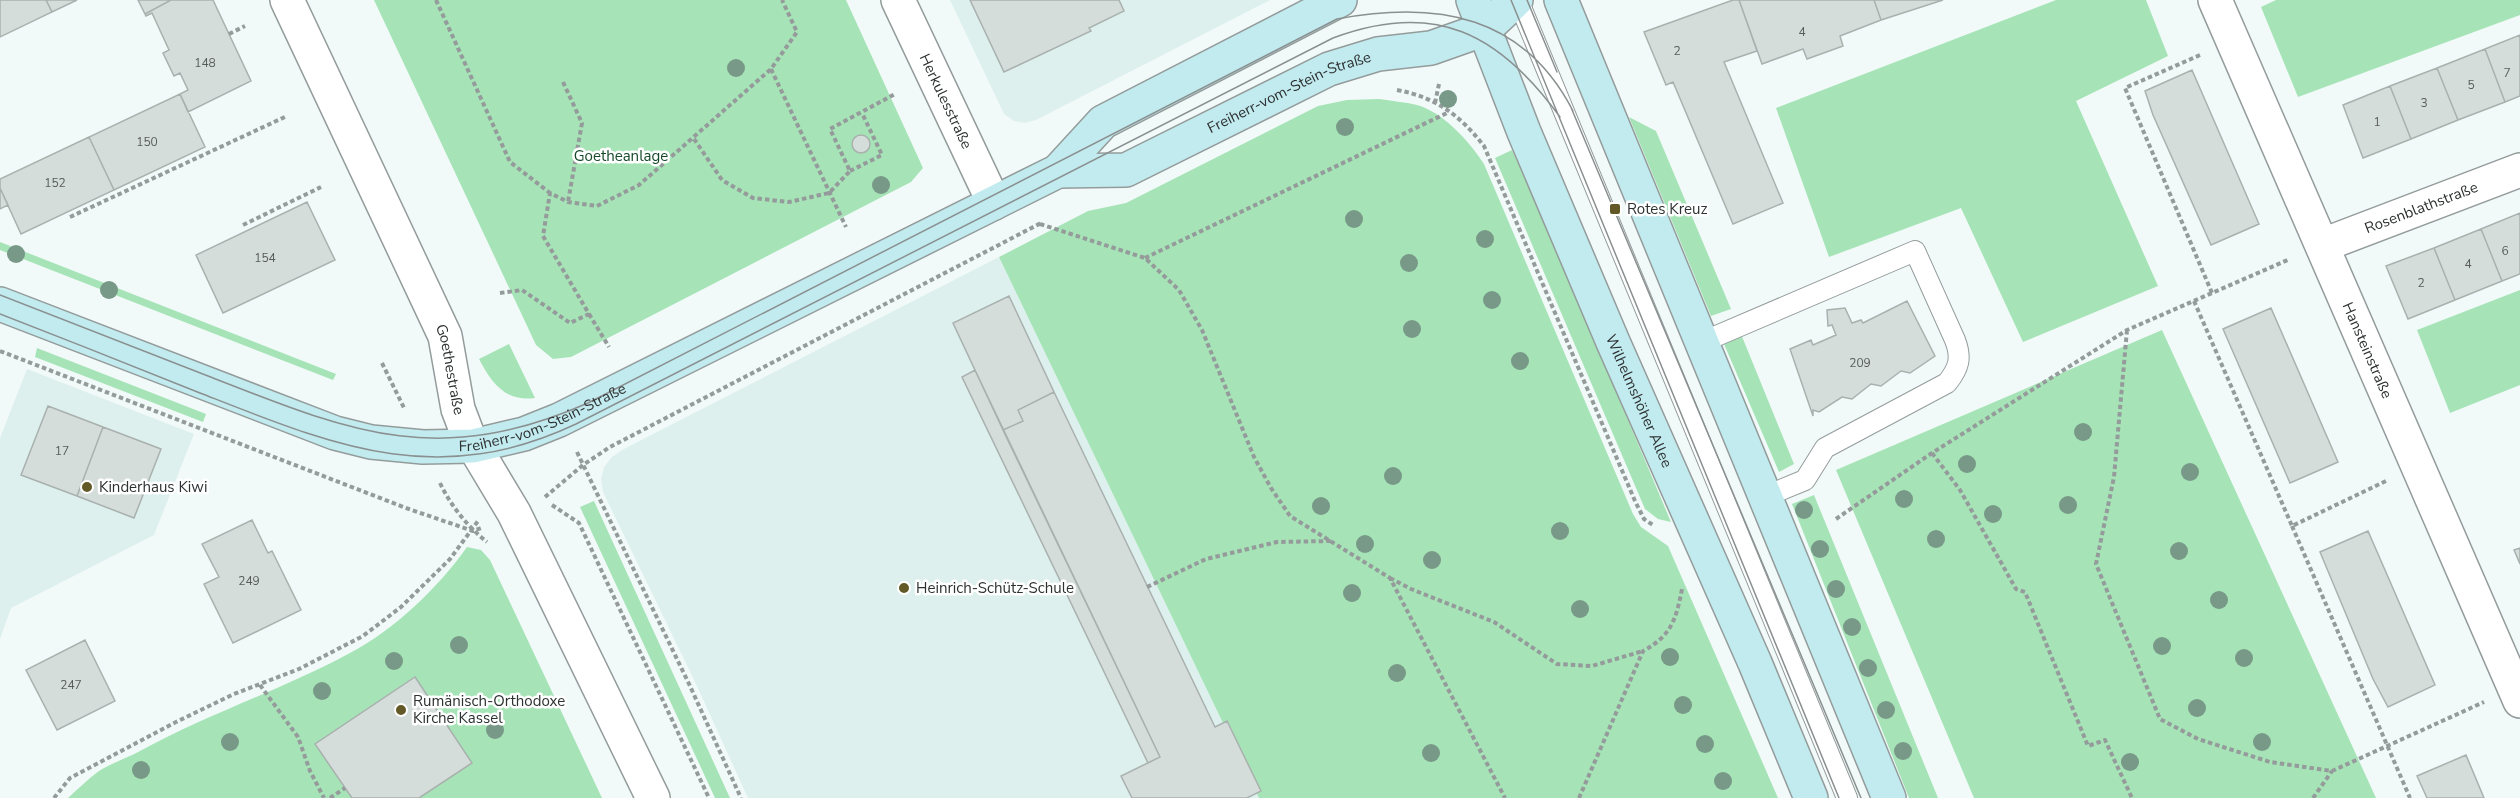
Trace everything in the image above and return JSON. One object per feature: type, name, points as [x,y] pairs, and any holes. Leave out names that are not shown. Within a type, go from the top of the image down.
[{"type":"street","name":"Goethestraße","points":[[287,0],[444,336],[458,410],[473,446],[514,513],[653,798]]},
{"type":"street","name":"Herkulesstraße","points":[[898,0],[994,203]]},
{"type":"street","name":"Freiherr-vom-Stein-Straße","points":[[0,304],[335,433],[399,446],[473,446],[524,434],[560,420],[1058,171],[1103,122],[1340,0]]},
{"type":"street","name":"Freiherr-vom-Stein-Straße","points":[[1058,171],[1126,170],[1329,69],[1378,54],[1431,48],[1479,14],[1517,0]]},
{"type":"street","points":[[1561,0],[1700,343],[1889,798]]},
{"type":"street","name":"Hansteinstraße","points":[[2215,0],[2518,692]]},
{"type":"street","name":"Wilhelmshöher Allee","points":[[1479,14],[1524,132],[1612,342],[1755,663],[1811,798]]},
{"type":"street","name":"Rosenblathstraße","points":[[2323,245],[2520,170]]},
{"type":"lane","points":[[1517,0],[1847,798]]},
{"type":"lane","points":[[1700,343],[1915,251],[1955,339],[1959,351],[1958,369],[1947,383],[1825,448],[1804,480],[1764,497]]},
{"type":"path","points":[[436,0],[510,162],[550,193],[568,202],[597,206],[639,185],[771,69],[797,32],[782,0]]},
{"type":"path","points":[[229,34],[245,26]]},
{"type":"path","points":[[2212,293],[2125,88],[2232,40]]},
{"type":"path","points":[[771,69],[846,226]]},
{"type":"path","points":[[1435,103],[1441,74]]},
{"type":"path","points":[[563,82],[582,123],[568,202]]},
{"type":"path","points":[[850,171],[830,129],[895,94]]},
{"type":"path","points":[[1145,258],[1449,112]]},
{"type":"path","points":[[694,139],[722,180],[753,198],[789,202],[829,193],[850,171],[882,155],[862,113]]},
{"type":"path","points":[[70,217],[287,116]]},
{"type":"path","points":[[243,225],[321,187]]},
{"type":"path","points":[[550,193],[543,236],[609,347]]},
{"type":"path","points":[[741,798],[690,686],[583,465],[610,447],[1040,224],[1145,258],[1179,290],[1202,330],[1254,457],[1290,516],[1390,578],[1411,589],[1494,622],[1557,664],[1592,666],[1643,651],[1661,641],[1673,622],[1679,606]]},
{"type":"path","points":[[1836,519],[1932,453],[2127,330],[2323,245]]},
{"type":"path","points":[[500,293],[522,290],[570,323],[589,314]]},
{"type":"path","points":[[2193,301],[2410,798]]},
{"type":"path","points":[[2127,330],[2114,477],[2096,564],[2160,719],[2198,739],[2270,762],[2332,771]]},
{"type":"path","points":[[0,351],[473,531],[450,559],[401,607],[363,636],[260,685],[234,694],[185,717],[70,778],[54,798]]},
{"type":"path","points":[[1932,453],[1960,490],[2016,589],[2025,592],[2088,747],[2105,740],[2132,798]]},
{"type":"path","points":[[2292,526],[2418,466]]},
{"type":"path","points":[[496,484],[543,499],[579,523],[709,798]]},
{"type":"path","points":[[1147,587],[1206,559],[1277,542],[1332,541]]},
{"type":"path","points":[[1390,578],[1505,798]]},
{"type":"path","points":[[1579,798],[1643,651]]},
{"type":"path","points":[[260,685],[298,737],[310,771],[324,798]]},
{"type":"path","points":[[2313,798],[2332,771],[2518,692]]},
{"type":"path","points":[[330,798],[345,788]]},
{"type":"shaded area","points":[[950,0],[1270,0],[1036,120],[1025,123],[1014,121],[1004,114]]},
{"type":"shaded area","name":"Heinrich-Schütz-Schule","points":[[999,257],[1259,798],[748,798],[696,684],[603,492],[601,479],[604,467],[622,450]]},
{"type":"shaded area","name":"Kinderhaus Kiwi","points":[[27,369],[194,434],[154,535],[11,608],[0,639],[0,438]]},
{"type":"green space","name":"Goetheanlage","points":[[374,0],[846,0],[923,168],[911,182],[571,357],[553,359],[536,345]]},
{"type":"green space","points":[[2056,0],[2146,0],[2168,56],[2076,101],[2158,286],[2023,342],[1961,208],[1829,257],[1776,108]]},
{"type":"green space","points":[[2276,0],[2520,0],[2520,15],[2298,97],[2261,7]]},
{"type":"green space","points":[[1379,99],[1417,105],[1436,114],[1464,138],[1484,164],[1633,514],[1641,527],[1668,546],[1778,798],[1259,798],[999,257],[1088,211],[1126,203],[1318,106],[1347,100]]},
{"type":"green space","points":[[1629,117],[1656,131],[1731,309],[1711,316]]},
{"type":"green space","points":[[1512,150],[1529,185],[1671,522],[1658,519],[1645,509],[1495,158]]},
{"type":"green space","points":[[0,242],[336,374],[333,380],[0,250]]},
{"type":"green space","points":[[2520,290],[2520,385],[2450,413],[2417,330]]},
{"type":"green space","points":[[2162,330],[2376,798],[1974,798],[1836,470]]},
{"type":"green space","points":[[1741,334],[1794,464],[1779,472],[1724,344]]},
{"type":"green space","points":[[509,344],[535,398],[508,394],[489,376],[479,359]]},
{"type":"green space","points":[[37,348],[206,414],[203,422],[35,357]]},
{"type":"green space","points":[[1814,495],[1938,798],[1909,798],[1792,504]]},
{"type":"green space","points":[[594,501],[730,798],[715,798],[580,507]]},
{"type":"green space","points":[[467,547],[481,550],[490,560],[602,798],[68,798],[109,765],[192,725],[298,679],[366,644],[414,607],[443,578]]},
{"type":"building","points":[[0,0],[46,0],[52,12],[0,37]]},
{"type":"building","points":[[46,0],[77,0],[52,12]]},
{"type":"building","points":[[138,0],[171,0],[145,14]]},
{"type":"building","points":[[171,0],[213,0],[251,81],[188,112],[180,94],[188,90],[180,73],[174,76],[163,53],[169,50],[152,13],[146,16],[145,14]]},
{"type":"building","points":[[970,0],[1119,0],[1124,11],[1089,28],[1091,31],[1004,72]]},
{"type":"building","points":[[1733,0],[1739,0],[1757,51],[1724,62],[1783,203],[1733,224],[1673,82],[1666,85],[1644,32]]},
{"type":"building","points":[[1739,0],[1874,0],[1881,20],[1840,36],[1843,46],[1807,59],[1803,49],[1762,64]]},
{"type":"building","points":[[1874,0],[1943,0],[1881,20]]},
{"type":"building","points":[[2520,35],[2520,96],[2505,102],[2485,49]]},
{"type":"building","points":[[2485,49],[2505,102],[2458,120],[2437,68]]},
{"type":"building","points":[[2437,68],[2458,120],[2411,139],[2390,86]]},
{"type":"building","points":[[2192,70],[2259,224],[2211,245],[2153,115],[2145,91]]},
{"type":"building","points":[[2390,86],[2411,139],[2363,158],[2343,105]]},
{"type":"building","points":[[180,94],[205,147],[114,190],[89,137]]},
{"type":"building","points":[[861,135],[867,138],[870,144],[867,150],[861,153],[855,150],[852,144],[855,138]]},
{"type":"building","points":[[89,137],[114,190],[21,234],[0,188],[0,179]]},
{"type":"building","points":[[0,188],[8,205],[0,209]]},
{"type":"building","points":[[307,202],[335,260],[223,313],[196,255]]},
{"type":"building","points":[[2520,213],[2520,274],[2502,281],[2481,229]]},
{"type":"building","points":[[2481,229],[2502,281],[2455,300],[2434,248]]},
{"type":"building","points":[[2434,248],[2455,300],[2408,319],[2386,266]]},
{"type":"building","points":[[1009,296],[1054,392],[1018,410],[1023,421],[1003,430],[953,323]]},
{"type":"building","points":[[1907,301],[1935,356],[1910,373],[1901,371],[1881,386],[1871,384],[1852,399],[1842,397],[1819,412],[1813,410],[1813,416],[1790,349],[1811,340],[1813,345],[1836,335],[1832,325],[1828,326],[1827,310],[1845,308],[1852,323],[1861,320],[1863,323]]},
{"type":"building","points":[[2271,308],[2338,462],[2290,483],[2223,329]]},
{"type":"building","points":[[975,370],[1160,757],[1148,763],[962,377]]},
{"type":"building","points":[[1054,392],[1215,727],[1227,721],[1261,791],[1247,798],[1132,798],[1121,776],[1160,757],[1003,430],[1023,421],[1018,410]]},
{"type":"building","points":[[48,406],[103,427],[77,496],[21,475]]},
{"type":"building","points":[[103,427],[161,449],[134,518],[77,496]]},
{"type":"building","points":[[252,520],[268,553],[272,551],[301,610],[233,643],[204,584],[219,577],[202,544]]},
{"type":"building","points":[[2368,531],[2435,685],[2388,707],[2373,679],[2320,552]]},
{"type":"building","points":[[2520,548],[2520,564],[2514,550]]},
{"type":"building","points":[[85,640],[115,701],[57,730],[26,670]]},
{"type":"building","name":"Rumänisch-Orthodoxe Kirche Kassel","points":[[415,677],[472,763],[419,798],[352,798],[315,744]]},
{"type":"building","points":[[2466,755],[2484,798],[2427,798],[2417,776]]},
{"type":"tram line","points":[[1511,0],[1839,798]]},
{"type":"tram line","points":[[1527,0],[1557,72]]},
{"type":"tram line","points":[[0,295],[259,396],[351,427],[395,435],[439,438],[485,434],[534,423],[588,403],[1337,19],[1410,12],[1444,15],[1475,22],[1504,35],[1530,54],[1553,79],[1573,111]]},
{"type":"tram line","points":[[0,314],[249,412],[341,443],[385,453],[431,457],[477,454],[525,444],[576,424],[1333,38],[1370,27],[1403,22],[1434,24],[1462,32],[1488,45],[1513,64],[1537,88],[1560,117]]},
{"type":"tram line","points":[[1570,105],[1861,798]]},
{"type":"place","name":"Rotes Kreuz","points":[[1615,209]]},
{"type":"place","name":"Kinderhaus Kiwi","points":[[87,487]]},
{"type":"place","name":"Heinrich-Schütz-Schule","points":[[904,588]]},
{"type":"place","name":"Rumänisch-Orthodoxe Kirche Kassel","points":[[401,710]]}]
